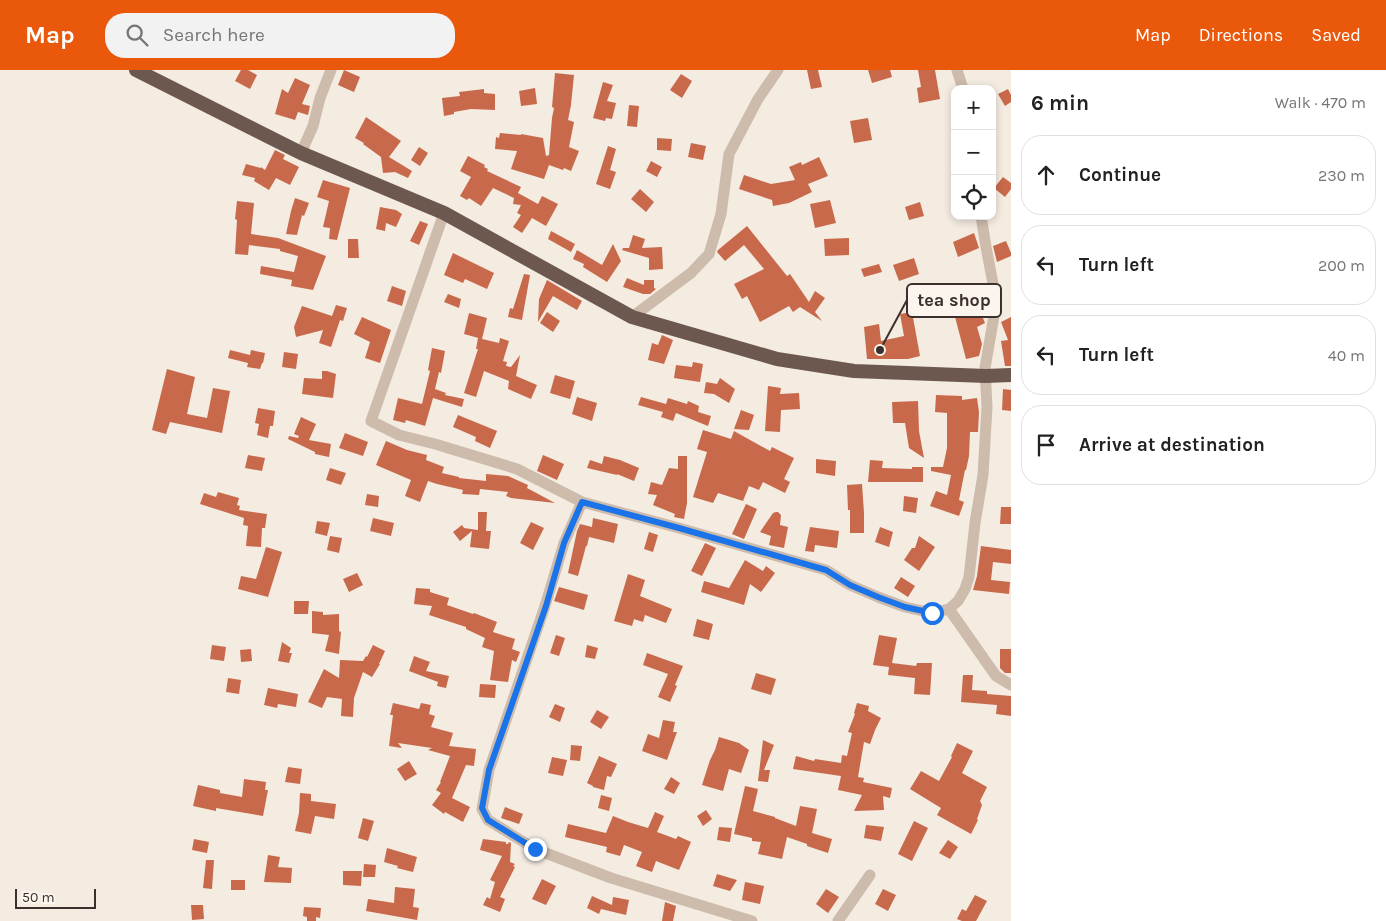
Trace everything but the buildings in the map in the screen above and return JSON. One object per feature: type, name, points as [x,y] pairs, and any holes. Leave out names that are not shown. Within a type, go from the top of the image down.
[{"type":"highway","points":[[136,70],[301,153],[444,213],[632,317],[777,358],[854,371],[986,376],[1011,375]]},
{"type":"street","points":[[301,153],[331,70]]},
{"type":"street","points":[[632,317],[691,273],[709,254],[721,214],[729,154],[758,99],[778,70]]},
{"type":"street","points":[[957,70],[962,85]]},
{"type":"street","points":[[444,213],[371,421],[399,435],[517,469],[582,502],[826,570],[850,585],[878,597],[905,607],[932,613],[949,609],[958,601],[965,588],[969,577],[983,475],[987,407],[985,368],[995,310],[995,294],[982,220]]},
{"type":"street","points":[[582,502],[564,543],[546,606],[489,770],[482,808],[488,820],[535,849],[611,878],[752,921]]},
{"type":"street","points":[[949,609],[996,676],[1011,685]]},
{"type":"street","points":[[838,921],[870,876]]},
{"type":"place","name":"tea shop","points":[[880,350]]},
{"type":"route","points":[[535,849],[488,820],[482,808],[489,770],[546,606],[564,543],[582,502],[826,570],[850,585],[878,597],[905,607],[932,613]]}]
